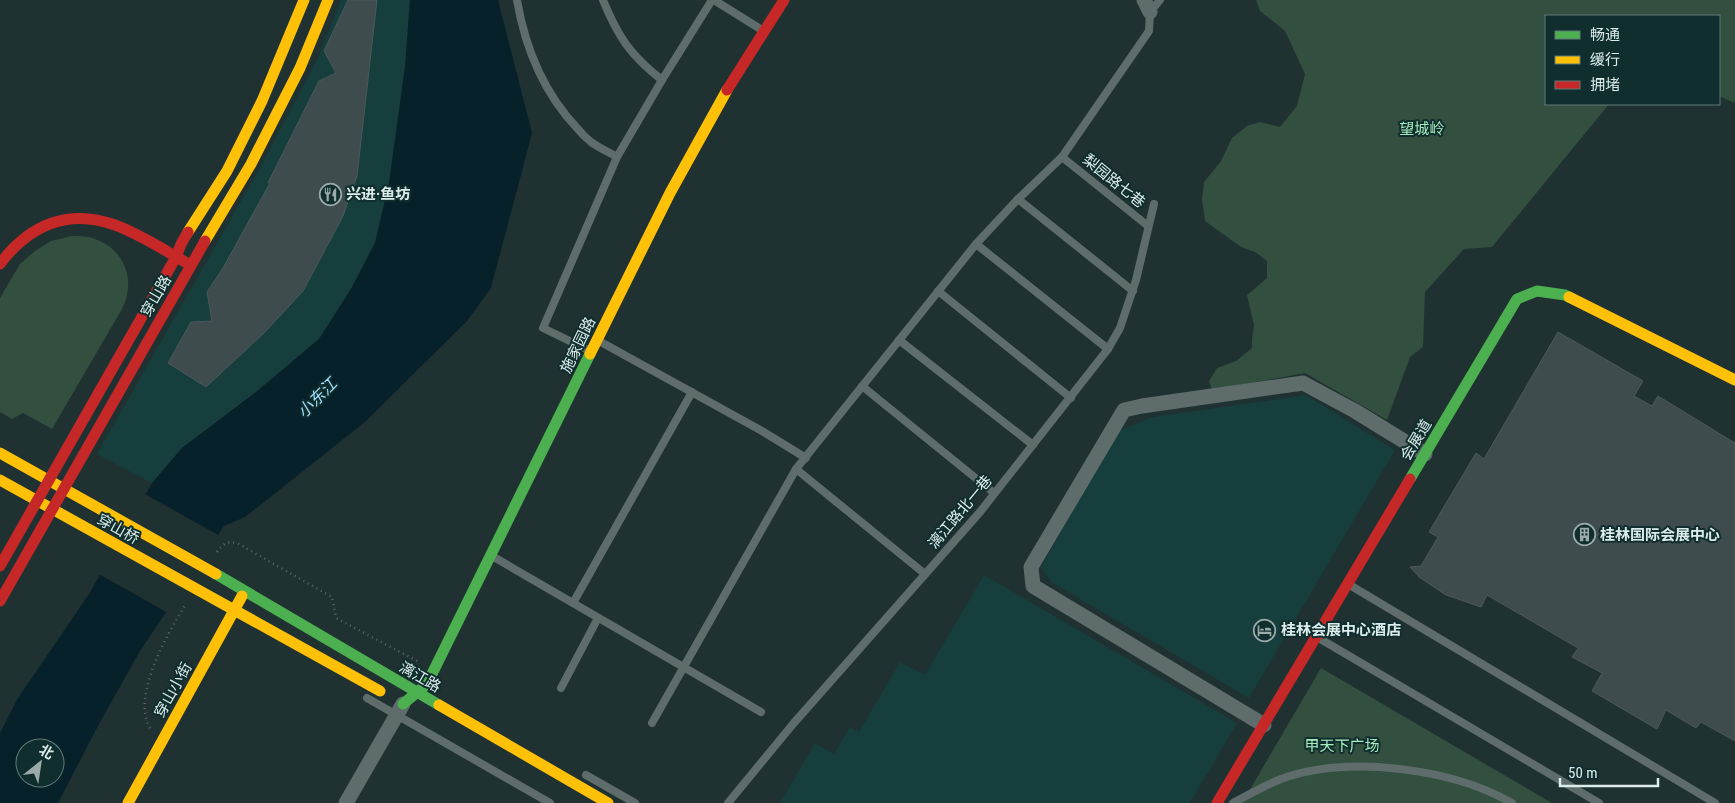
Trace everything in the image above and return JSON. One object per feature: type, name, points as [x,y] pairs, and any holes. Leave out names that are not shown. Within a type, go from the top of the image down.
[{"type":"main road","name":"穿山路","points":[[0,566],[176,257],[177,242],[226,171],[262,101],[304,0]]},
{"type":"main road","name":"穿山路","points":[[0,601],[260,146],[300,68],[328,0]]},
{"type":"main road","name":"施家园路","points":[[398,704],[427,684],[670,193],[729,86],[784,0]]},
{"type":"main road","points":[[128,218],[155,231]]},
{"type":"main road","points":[[0,264],[11,248],[24,236],[56,220],[76,219],[95,220],[116,225],[191,265]]},
{"type":"main road","points":[[177,242],[198,253]]},
{"type":"main road","name":"会展道","points":[[1217,803],[1317,638],[1517,299],[1537,290],[1565,295],[1735,380]]},
{"type":"main road","name":"穿山桥","points":[[0,453],[217,576]]},
{"type":"main road","name":"穿山桥","points":[[0,480],[233,610]]},
{"type":"main road","name":"漓江路","points":[[217,576],[608,803]]},
{"type":"main road","name":"穿山小街","points":[[128,803],[244,591]]},
{"type":"main road","points":[[233,610],[323,659],[398,704]]},
{"type":"street","points":[[1264,725],[1033,586],[1031,567],[1124,410],[1303,382],[1425,454]]},
{"type":"street","points":[[346,803],[398,704]]},
{"type":"lane","points":[[518,0],[519,12],[537,68],[549,92],[569,119],[590,141],[617,158]]},
{"type":"lane","points":[[603,0],[624,43],[642,65],[662,80]]},
{"type":"lane","points":[[592,351],[543,328],[617,158],[662,80],[713,0],[764,31]]},
{"type":"lane","points":[[652,722],[796,469],[976,244],[1018,199],[1062,158],[1149,31],[1147,6],[1160,0]]},
{"type":"lane","name":"梨园路七巷","points":[[1062,158],[1148,226]]},
{"type":"lane","points":[[1018,199],[1133,290]]},
{"type":"lane","name":"漓江路北一巷","points":[[728,803],[793,724],[994,493],[1108,349],[1120,328],[1133,290],[1154,204]]},
{"type":"lane","points":[[976,244],[1108,349]]},
{"type":"lane","points":[[938,291],[1071,398]]},
{"type":"lane","points":[[597,340],[806,458]]},
{"type":"lane","points":[[899,340],[1033,445]]},
{"type":"lane","points":[[862,386],[994,493]]},
{"type":"lane","points":[[573,603],[692,392]]},
{"type":"lane","points":[[796,469],[925,574]]},
{"type":"lane","points":[[490,556],[761,712]]},
{"type":"lane","points":[[1348,584],[1714,803]]},
{"type":"lane","points":[[561,688],[598,618]]},
{"type":"lane","points":[[1317,638],[1599,803]]},
{"type":"lane","points":[[333,642],[359,648]]},
{"type":"lane","points":[[323,659],[341,680]]},
{"type":"lane","points":[[364,696],[398,704],[547,802]]},
{"type":"lane","points":[[1233,803],[1281,779],[1318,770],[1353,767],[1410,770],[1463,782],[1512,803]]},
{"type":"lane","points":[[576,769],[635,803]]},
{"type":"shaded area","points":[[341,0],[410,0],[405,67],[389,183],[375,242],[351,289],[319,339],[256,392],[182,448],[152,483],[97,454],[261,166],[317,60]]},
{"type":"shaded area","points":[[1306,395],[1395,450],[1249,698],[1051,582],[1041,567],[1118,431],[1153,417]]},
{"type":"shaded area","points":[[984,575],[1237,723],[1190,803],[780,803],[815,743],[834,754],[850,727],[859,732],[900,662],[925,675]]},
{"type":"green space","name":"望城岭","points":[[1256,0],[1735,0],[1735,101],[1734,103],[1720,96],[1720,15],[1545,15],[1545,105],[1608,105],[1492,247],[1464,249],[1425,292],[1423,347],[1410,357],[1387,420],[1305,373],[1212,390],[1209,381],[1217,368],[1236,361],[1252,348],[1254,325],[1247,295],[1267,278],[1267,261],[1255,252],[1241,247],[1205,221],[1202,199],[1204,182],[1221,161],[1232,138],[1247,126],[1260,122],[1280,127],[1297,106],[1305,74],[1285,31],[1260,11]]},
{"type":"green space","points":[[72,236],[92,238],[106,244],[114,251],[121,259],[125,268],[128,288],[122,309],[52,429],[23,413],[12,419],[0,412],[0,298],[20,264],[35,251],[51,241]]},
{"type":"green space","name":"甲天下广场","points":[[1321,668],[1552,803],[1242,803]]},
{"type":"water","name":"小东江","points":[[410,0],[498,0],[532,133],[491,288],[467,321],[365,422],[245,517],[224,526],[140,651],[58,803],[0,803],[0,733],[18,698],[89,594],[152,483],[182,448],[256,392],[319,339],[351,289],[375,243],[389,183],[405,67]]},
{"type":"pier","points":[[143,493],[220,536],[168,613],[97,573]]},
{"type":"building","name":"兴进·鱼坊","points":[[348,0],[377,0],[357,176],[343,216],[303,291],[264,333],[206,387],[168,363],[191,322],[212,321],[207,292],[223,268],[270,183],[268,183],[319,81],[336,73],[324,51]]},
{"type":"building","name":"桂林国际会展中心","points":[[1558,332],[1643,381],[1634,396],[1652,406],[1658,396],[1735,443],[1735,741],[1701,722],[1696,728],[1666,710],[1657,729],[1592,691],[1602,673],[1572,657],[1578,648],[1487,595],[1481,607],[1446,595],[1419,577],[1410,567],[1421,566],[1438,537],[1429,532],[1476,453],[1484,459]]},
{"type":"traffic: fast","points":[[1410,479],[1517,299],[1537,291],[1569,297]]},
{"type":"traffic: fast","points":[[403,704],[427,684],[590,354]]},
{"type":"traffic: fast","points":[[216,574],[439,705]]},
{"type":"traffic: slow","points":[[188,232],[227,171],[262,101],[304,0]]},
{"type":"traffic: slow","points":[[205,241],[251,164],[300,68],[328,0]]},
{"type":"traffic: slow","points":[[590,354],[670,193],[727,90]]},
{"type":"traffic: slow","points":[[1569,297],[1735,380]]},
{"type":"traffic: slow","points":[[0,453],[216,574]]},
{"type":"traffic: slow","points":[[0,480],[380,691]]},
{"type":"traffic: slow","points":[[128,803],[242,596]]},
{"type":"traffic: slow","points":[[439,705],[608,803]]},
{"type":"traffic: jam","points":[[727,90],[784,0]]},
{"type":"traffic: jam","points":[[0,264],[11,250],[37,230],[51,224],[81,218],[98,220],[134,233],[187,263]]},
{"type":"traffic: jam","points":[[0,566],[176,257],[188,232]]},
{"type":"traffic: jam","points":[[0,601],[205,241]]},
{"type":"traffic: jam","points":[[1217,803],[1410,479]]},
{"type":"place","name":"兴进·鱼坊","points":[[330,194]]},
{"type":"place","name":"桂林国际会展中心","points":[[1584,535]]},
{"type":"place","name":"桂林会展中心酒店","points":[[1265,630]]}]
